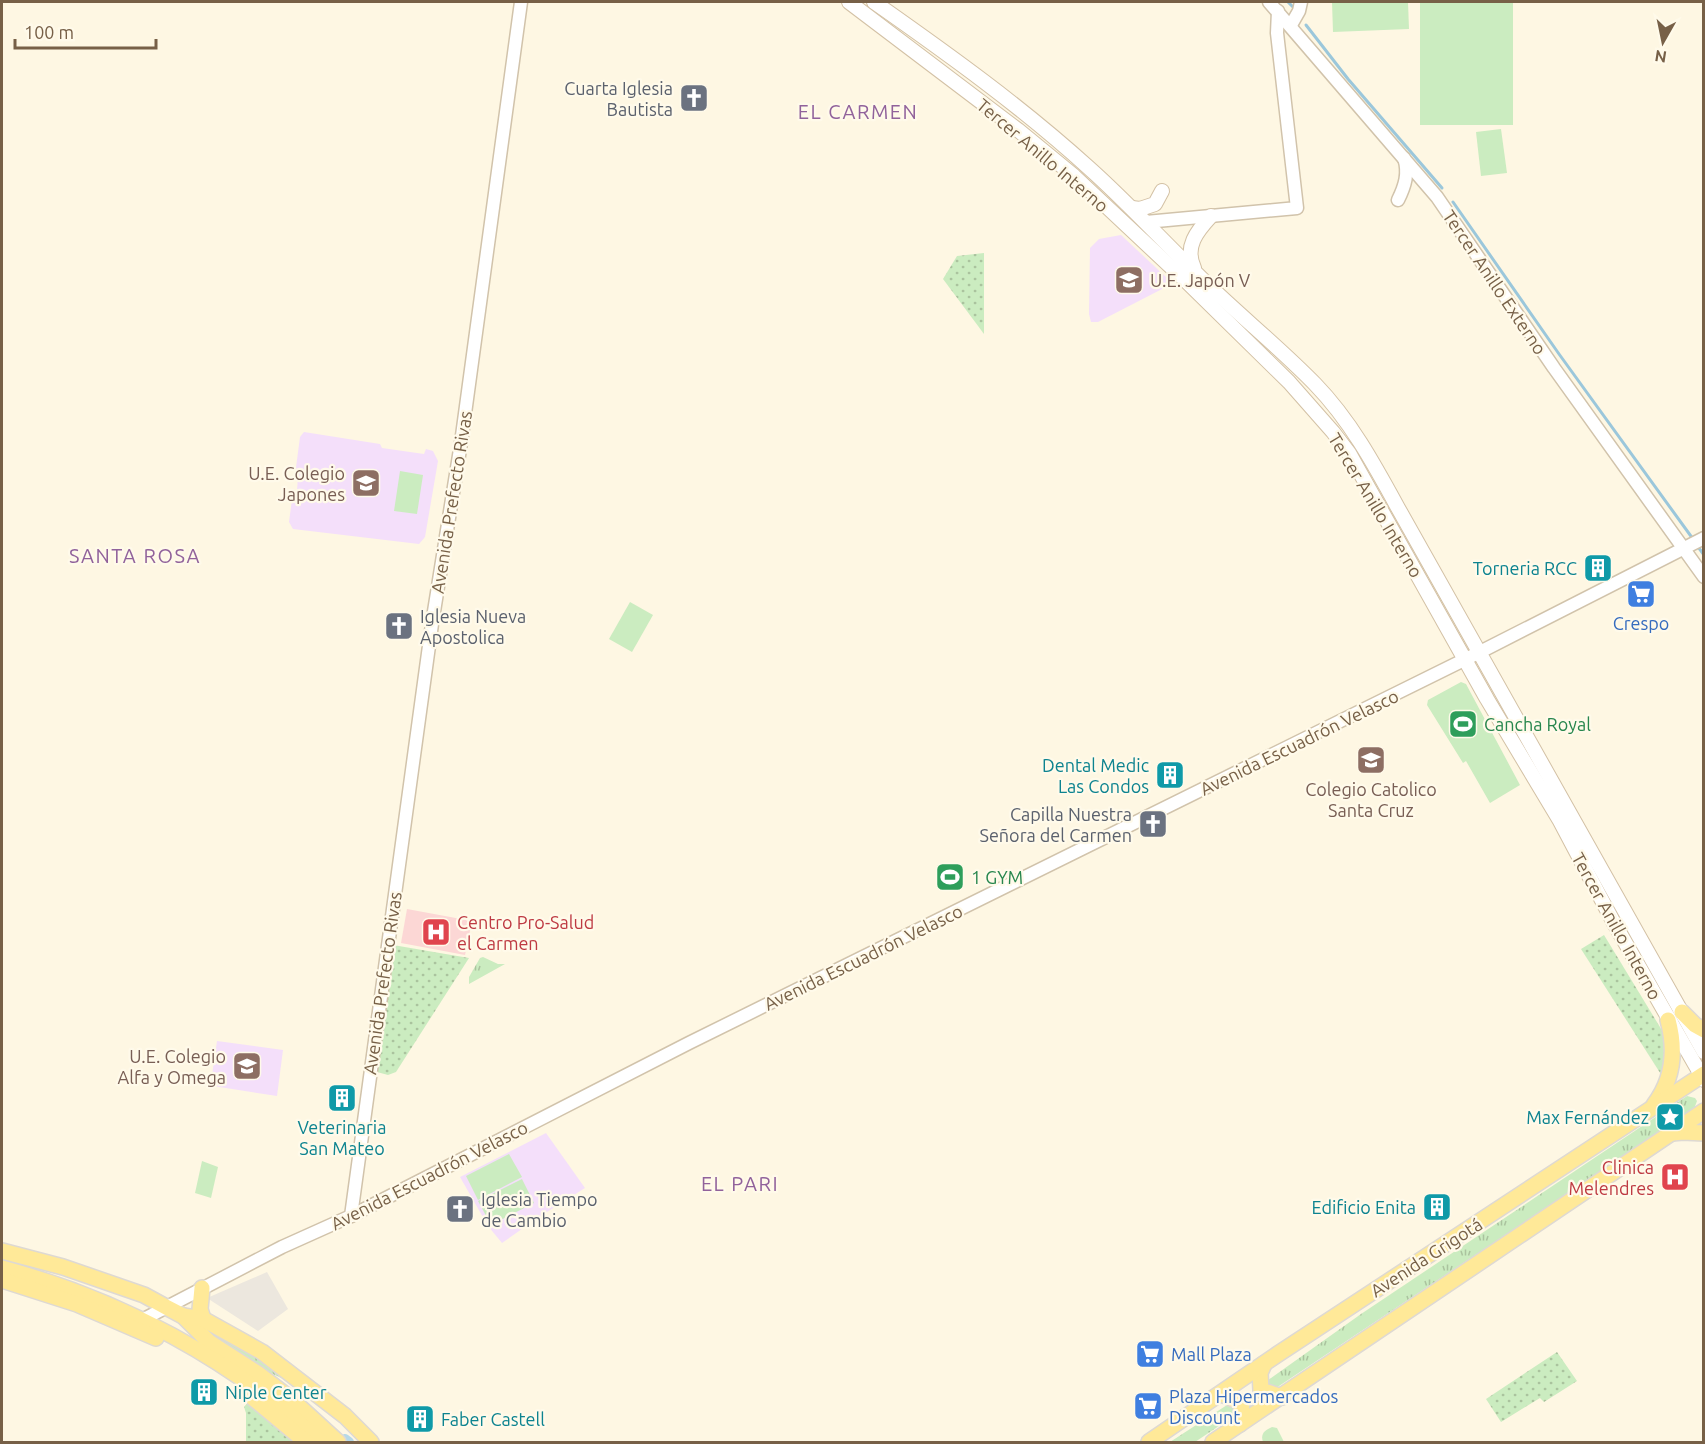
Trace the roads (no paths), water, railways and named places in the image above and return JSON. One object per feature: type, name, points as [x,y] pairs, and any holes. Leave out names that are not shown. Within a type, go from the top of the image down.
[{"type":"main road","name":"Tercer Anillo Interno","points":[[849,2],[1018,130],[1093,195],[1289,382],[1334,432],[1349,453],[1487,699],[1560,821],[1668,1020],[1703,1076]]},
{"type":"main road","name":"Tercer Anillo Interno","points":[[874,2],[1032,119],[1132,208],[1196,273],[1316,385],[1363,446],[1704,1052]]},
{"type":"main road","points":[[1132,208],[1140,209],[1155,204],[1162,190]]},
{"type":"main road","points":[[1093,195],[1129,221],[1146,222],[1151,237],[1190,280],[1198,294]]},
{"type":"main road","points":[[1196,273],[1191,262],[1192,239],[1211,216]]},
{"type":"main road","points":[[1289,382],[1305,380],[1316,385]]},
{"type":"main road","points":[[1424,585],[1431,590],[1445,612],[1448,614],[1456,611]]},
{"type":"main road","points":[[1487,699],[1497,696],[1521,726]]},
{"type":"main road","points":[[1560,821],[1569,831],[1582,854],[1591,852]]},
{"type":"main road","points":[[1682,1012],[1695,1025],[1704,1030]]},
{"type":"main road","points":[[1649,1111],[1662,1093],[1670,1074],[1673,1047],[1668,1020]]},
{"type":"main road","name":"Avenida Grigotá","points":[[1149,1443],[1229,1396],[1264,1364],[1703,1076]]},
{"type":"main road","name":"Avenida Grigotá","points":[[1213,1443],[1704,1111]]},
{"type":"main road","points":[[1669,1134],[1704,1133]]},
{"type":"main road","points":[[2,1251],[63,1267],[144,1295],[166,1306],[183,1316],[209,1342],[257,1373],[338,1443]]},
{"type":"main road","points":[[2,1268],[81,1294],[142,1320],[190,1344],[283,1407],[321,1442]]},
{"type":"main road","points":[[2,1280],[76,1304],[192,1357],[247,1393],[306,1443]]},
{"type":"main road","points":[[202,1288],[200,1309],[203,1319]]},
{"type":"main road","points":[[183,1316],[203,1319],[262,1352],[345,1416],[371,1443]]},
{"type":"main road","points":[[1245,1421],[1254,1401],[1264,1364]]},
{"type":"main road","points":[[257,1373],[321,1396]]},
{"type":"main road","points":[[1259,1382],[1261,1390],[1277,1400]]},
{"type":"main road","points":[[1229,1396],[1254,1401],[1277,1400]]},
{"type":"main road","points":[[1229,1396],[1242,1403],[1245,1421]]},
{"type":"street","name":"Avenida Prefecto Rivas","points":[[351,1216],[432,624],[461,443],[521,2]]},
{"type":"street","points":[[1291,25],[1301,2]]},
{"type":"street","points":[[1146,222],[1297,208],[1273,6]]},
{"type":"street","name":"Tercer Anillo Externo","points":[[1273,6],[1437,197],[1554,368],[1687,546],[1704,577]]},
{"type":"street","points":[[1398,200],[1406,182],[1402,154]]},
{"type":"street","name":"Avenida Escuadrón Velasco","points":[[142,1320],[282,1247],[351,1216],[689,1043],[1466,659],[1704,538]]},
{"type":"street","points":[[184,1297],[184,1327],[190,1344]]},
{"type":"waterway","points":[[1288,2],[1293,7]]},
{"type":"waterway","points":[[1306,25],[1348,79],[1442,188]]},
{"type":"waterway","points":[[1453,202],[1559,354],[1693,539]]},
{"type":"waterway","points":[[1696,544],[1704,555]]},
{"type":"waterway","points":[[345,1439],[349,1442]]},
{"type":"place","name":"Cuarta Iglesia Bautista","points":[[694,98]]},
{"type":"place","name":"U.E. Japón V","points":[[1129,280]]},
{"type":"place","name":"U.E. Colegio Japones","points":[[366,483]]},
{"type":"place","name":"Torneria RCC","points":[[1598,568]]},
{"type":"place","name":"Crespo","points":[[1641,594]]},
{"type":"place","name":"Iglesia Nueva Apostolica","points":[[399,626]]},
{"type":"place","name":"Cancha Royal","points":[[1463,724]]},
{"type":"place","name":"Colegio Catolico Santa Cruz","points":[[1371,760]]},
{"type":"place","name":"Dental Medic Las Condos","points":[[1170,775]]},
{"type":"place","name":"Capilla Nuestra Señora del Carmen","points":[[1153,824]]},
{"type":"place","name":"1 GYM","points":[[950,877]]},
{"type":"place","name":"Centro Pro-Salud el Carmen","points":[[436,932]]},
{"type":"place","name":"U.E. Colegio Alfa y Omega","points":[[247,1066]]},
{"type":"place","name":"Veterinaria San Mateo","points":[[342,1098]]},
{"type":"place","name":"Max Fernández","points":[[1670,1117]]},
{"type":"place","name":"Clinica Melendres","points":[[1675,1177]]},
{"type":"place","name":"Edificio Enita","points":[[1437,1207]]},
{"type":"place","name":"Iglesia Tiempo de Cambio","points":[[460,1209]]},
{"type":"place","name":"Mall Plaza","points":[[1150,1354]]},
{"type":"place","name":"Niple Center","points":[[204,1392]]},
{"type":"place","name":"Plaza Hipermercados Discount","points":[[1148,1406]]},
{"type":"place","name":"Faber Castell","points":[[420,1419]]},
{"type":"district","name":"EL CARMEN","points":[[858,111]]},
{"type":"district","name":"SANTA ROSA","points":[[135,555]]},
{"type":"district","name":"EL PARI","points":[[740,1183]]}]
